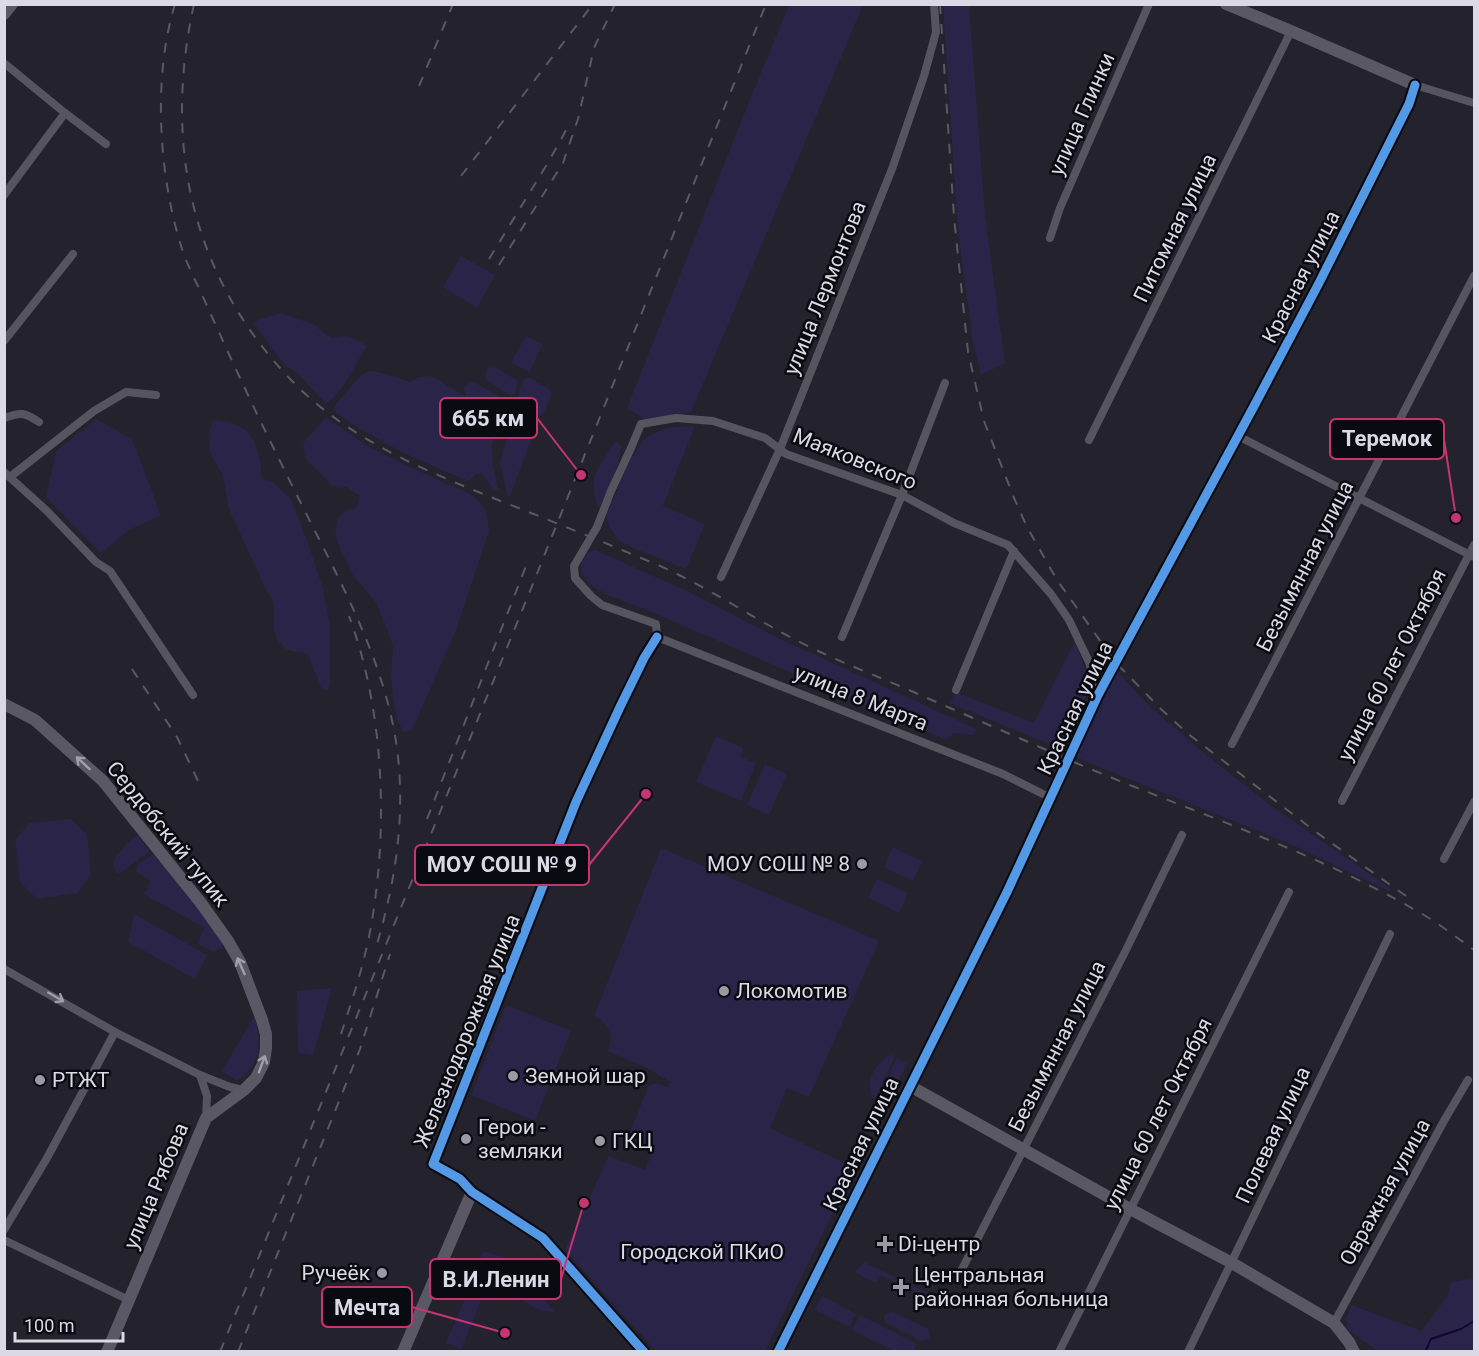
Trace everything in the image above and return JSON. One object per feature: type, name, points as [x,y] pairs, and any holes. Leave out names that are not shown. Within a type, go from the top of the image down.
[{"type":"street","points":[[4,14],[12,4]]},
{"type":"street","name":"улица Лермонтова","points":[[722,577],[780,449],[896,159],[936,32],[934,4]]},
{"type":"street","name":"улица Глинки","points":[[1050,238],[1060,208],[1149,4]]},
{"type":"street","points":[[1226,4],[1415,86],[1474,104]]},
{"type":"street","name":"Питомная улица","points":[[1089,440],[1292,31]]},
{"type":"street","points":[[4,63],[106,144]]},
{"type":"street","name":"Красная улица","points":[[777,1352],[1007,892],[1098,695],[1324,273],[1409,104],[1415,86]]},
{"type":"street","points":[[4,195],[65,113]]},
{"type":"street","points":[[4,341],[73,254]]},
{"type":"street","name":"Безымянная улица","points":[[1232,744],[1474,276]]},
{"type":"street","points":[[842,637],[902,495],[945,383]]},
{"type":"street","points":[[156,395],[126,392],[94,411],[7,474],[47,511],[96,562],[110,571],[193,695]]},
{"type":"street","points":[[4,418],[22,413],[39,422]]},
{"type":"street","name":"Маяковского","points":[[657,637],[656,624],[603,605],[591,596],[575,579],[574,566],[597,527],[641,424],[676,418],[713,421],[765,438],[786,454],[902,495],[954,523],[1008,545],[1045,586],[1070,620],[1089,662],[1098,695]]},
{"type":"street","points":[[1238,436],[1472,556]]},
{"type":"street","name":"улица 60 лет Октября","points":[[1342,801],[1472,556],[1474,545]]},
{"type":"street","points":[[956,690],[1014,551]]},
{"type":"street","name":"улица 8 Марта","points":[[657,637],[1003,774],[1051,798]]},
{"type":"street","name":"Железнодорожная улица","points":[[472,1192],[460,1179],[433,1164],[576,802],[629,687],[657,637]]},
{"type":"street","name":"Сердобский тупик","points":[[4,704],[35,720],[103,781],[201,903],[228,941],[240,962],[262,1020]]},
{"type":"street","points":[[1444,859],[1474,802]]},
{"type":"street","name":"Безымянная улица","points":[[961,1271],[1182,835]]},
{"type":"street","name":"улица 60 лет Октября","points":[[1059,1352],[1289,892]]},
{"type":"street","name":"Полевая улица","points":[[1188,1352],[1390,933]]},
{"type":"street","points":[[4,969],[115,1032],[200,1075],[244,1090]]},
{"type":"street","name":"улица Рябова","points":[[107,1352],[206,1118],[244,1090],[256,1078],[264,1062],[266,1034],[262,1020]]},
{"type":"street","points":[[4,1230],[47,1158],[115,1032]]},
{"type":"street","points":[[200,1075],[207,1096],[206,1118]]},
{"type":"street","name":"Овражная улица","points":[[1334,1323],[1468,1080]]},
{"type":"street","points":[[910,1086],[1130,1209],[1232,1263],[1334,1323],[1354,1352]]},
{"type":"street","points":[[403,1352],[472,1192],[543,1238],[644,1352]]},
{"type":"street","points":[[4,1240],[129,1300]]},
{"type":"green space","points":[[789,5],[863,5],[691,412],[644,419],[627,408]]},
{"type":"green space","points":[[943,5],[969,5],[985,216],[1005,363],[981,375],[973,342],[958,231]]},
{"type":"green space","points":[[461,256],[495,275],[477,308],[443,287]]},
{"type":"green space","points":[[281,313],[313,324],[332,338],[346,336],[367,346],[343,386],[326,404],[298,373],[286,366],[254,323]]},
{"type":"green space","points":[[526,336],[543,345],[529,372],[511,362]]},
{"type":"green space","points":[[492,365],[518,381],[515,394],[511,396],[485,379],[487,368]]},
{"type":"green space","points":[[373,371],[410,382],[419,377],[431,376],[465,396],[464,387],[470,381],[502,398],[506,402],[502,427],[492,443],[493,465],[498,489],[494,490],[482,474],[477,473],[470,480],[466,480],[415,458],[365,432],[334,411],[335,405],[355,382],[366,372]]},
{"type":"green space","points":[[528,377],[548,388],[552,393],[544,411],[536,419],[526,416],[515,407],[520,388],[524,379]]},
{"type":"green space","points":[[326,417],[367,446],[468,493],[486,510],[489,531],[456,630],[412,730],[403,732],[397,719],[391,674],[393,647],[388,631],[376,603],[354,576],[340,549],[335,533],[338,518],[346,510],[356,508],[360,496],[347,487],[333,486],[305,458],[303,443]]},
{"type":"green space","points":[[513,418],[536,427],[510,496],[507,495],[500,462]]},
{"type":"green space","points":[[96,419],[132,439],[161,516],[129,530],[101,553],[46,497],[56,451]]},
{"type":"green space","points":[[213,420],[239,426],[250,435],[260,460],[262,479],[274,483],[291,499],[323,589],[330,627],[329,689],[322,689],[307,653],[288,650],[276,637],[272,598],[267,592],[229,509],[223,476],[210,453],[209,431]]},
{"type":"green space","points":[[695,426],[663,506],[705,524],[686,569],[618,540],[606,516],[629,462],[645,438],[666,428]]},
{"type":"green space","points":[[617,442],[621,446],[618,462],[600,508],[594,492],[595,475]]},
{"type":"green space","points":[[595,550],[685,590],[772,635],[976,729],[975,733],[972,735],[954,733],[946,740],[606,594],[582,574],[583,559],[587,553]]},
{"type":"green space","points":[[1075,641],[1091,686],[1061,749],[950,703],[955,692],[1034,723]]},
{"type":"green space","points":[[1117,671],[1149,706],[1204,753],[1270,805],[1391,889],[1389,891],[1290,844],[1075,756]]},
{"type":"green space","points":[[716,736],[743,748],[740,757],[756,763],[741,801],[696,782]]},
{"type":"green space","points":[[765,764],[787,774],[769,815],[747,805]]},
{"type":"green space","points":[[71,819],[87,835],[91,874],[78,893],[37,899],[20,882],[15,841],[29,823]]},
{"type":"green space","points":[[138,835],[149,851],[119,874],[116,873],[113,864],[116,855]]},
{"type":"green space","points":[[893,847],[922,861],[913,881],[884,867]]},
{"type":"green space","name":"Городской ПКиО","points":[[661,848],[879,941],[809,1097],[787,1088],[770,1128],[855,1168],[765,1351],[656,1351],[565,1250],[609,1156],[645,1170],[652,1153],[627,1142],[649,1085],[657,1083],[667,1087],[670,1082],[649,1069],[608,1051],[611,1040],[609,1030],[594,1016]]},
{"type":"green space","points":[[152,855],[157,856],[225,943],[221,948],[214,952],[197,943],[205,928],[144,894],[151,881],[136,871],[137,865]]},
{"type":"green space","points":[[877,879],[908,893],[899,913],[868,898]]},
{"type":"green space","points":[[134,914],[207,955],[195,979],[128,942]]},
{"type":"green space","points":[[332,988],[313,1055],[298,1053],[297,991]]},
{"type":"green space","points":[[506,1005],[571,1031],[535,1121],[471,1095]]},
{"type":"green space","points":[[254,1016],[259,1044],[258,1052],[251,1068],[237,1081],[222,1071]]},
{"type":"green space","points":[[895,1056],[875,1099],[869,1087],[872,1074],[885,1058]]},
{"type":"green space","points":[[897,1058],[907,1064],[884,1110],[877,1101]]},
{"type":"green space","points":[[482,1253],[503,1257],[500,1265],[491,1269],[484,1286],[473,1281]]},
{"type":"green space","points":[[864,1262],[945,1301],[944,1305],[880,1275],[876,1283],[855,1272]]},
{"type":"green space","points":[[518,1268],[554,1311],[552,1313],[540,1310],[513,1294]]},
{"type":"green space","points":[[1474,1278],[1474,1351],[1378,1351],[1348,1330],[1346,1320],[1351,1305],[1422,1331],[1448,1295],[1450,1283]]},
{"type":"green space","points":[[468,1292],[482,1298],[461,1349],[446,1343]]},
{"type":"green space","points":[[822,1296],[856,1314],[849,1327],[815,1310]]},
{"type":"green space","points":[[891,1311],[928,1329],[930,1337],[922,1341],[886,1323],[884,1315]]},
{"type":"green space","points":[[860,1315],[917,1344],[914,1351],[894,1351],[852,1330]]},
{"type":"waterway","points":[[1425,1352],[1431,1339],[1461,1329],[1474,1321]]},
{"type":"railway","points":[[175,4],[163,64],[161,129],[168,193],[183,252],[254,407],[366,637],[392,719],[399,774],[399,826],[393,876],[375,951]]},
{"type":"railway","points":[[194,4],[185,56],[182,108],[185,158],[194,206],[208,253],[230,298],[258,340],[292,381],[336,419],[386,450],[439,476],[671,571],[779,631],[826,654],[1105,775],[1286,847],[1330,867],[1424,915],[1474,950]]},
{"type":"railway","points":[[419,86],[453,4]]},
{"type":"railway","points":[[461,176],[593,4]]},
{"type":"railway","points":[[499,265],[563,163],[578,119],[594,48],[615,4]]},
{"type":"railway","points":[[220,1352],[766,4]]},
{"type":"railway","points":[[940,4],[954,217],[968,352],[984,421],[1027,527],[1057,580],[1116,663],[1162,710],[1187,733],[1316,832],[1413,901]]},
{"type":"railway","points":[[489,259],[549,161],[568,125]]},
{"type":"railway","points":[[427,819],[526,566]]},
{"type":"railway","points":[[341,1034],[360,975],[370,929],[378,878],[381,802],[375,725],[369,688],[349,616]]},
{"type":"railway","points":[[132,669],[177,737],[200,785]]},
{"type":"railway","points":[[238,1352],[360,1049],[390,954]]},
{"type":"cycle path","points":[[778,1352],[1007,892],[1098,695],[1319,283],[1409,104],[1415,85]]},
{"type":"cycle path","points":[[644,1352],[543,1238],[472,1192],[460,1179],[433,1164],[576,802],[644,658],[657,637]]},
{"type":"place","name":"665 км","points":[[581,475]]},
{"type":"place","name":"Теремок","points":[[1456,518]]},
{"type":"place","name":"МОУ СОШ № 9","points":[[646,794]]},
{"type":"place","name":"МОУ СОШ № 8","points":[[862,864]]},
{"type":"place","name":"Локомотив","points":[[724,991]]},
{"type":"place","name":"Земной шар","points":[[513,1076]]},
{"type":"place","name":"РТЖТ","points":[[40,1080]]},
{"type":"place","name":"Герои - земляки","points":[[466,1139]]},
{"type":"place","name":"ГКЦ","points":[[600,1141]]},
{"type":"place","name":"В.И.Ленин","points":[[584,1203]]},
{"type":"place","name":"Di-центр","points":[[885,1244]]},
{"type":"place","name":"Ручеёк","points":[[382,1273]]},
{"type":"place","name":"Центральная районная больница","points":[[901,1287]]},
{"type":"place","name":"Мечта","points":[[505,1333]]}]
